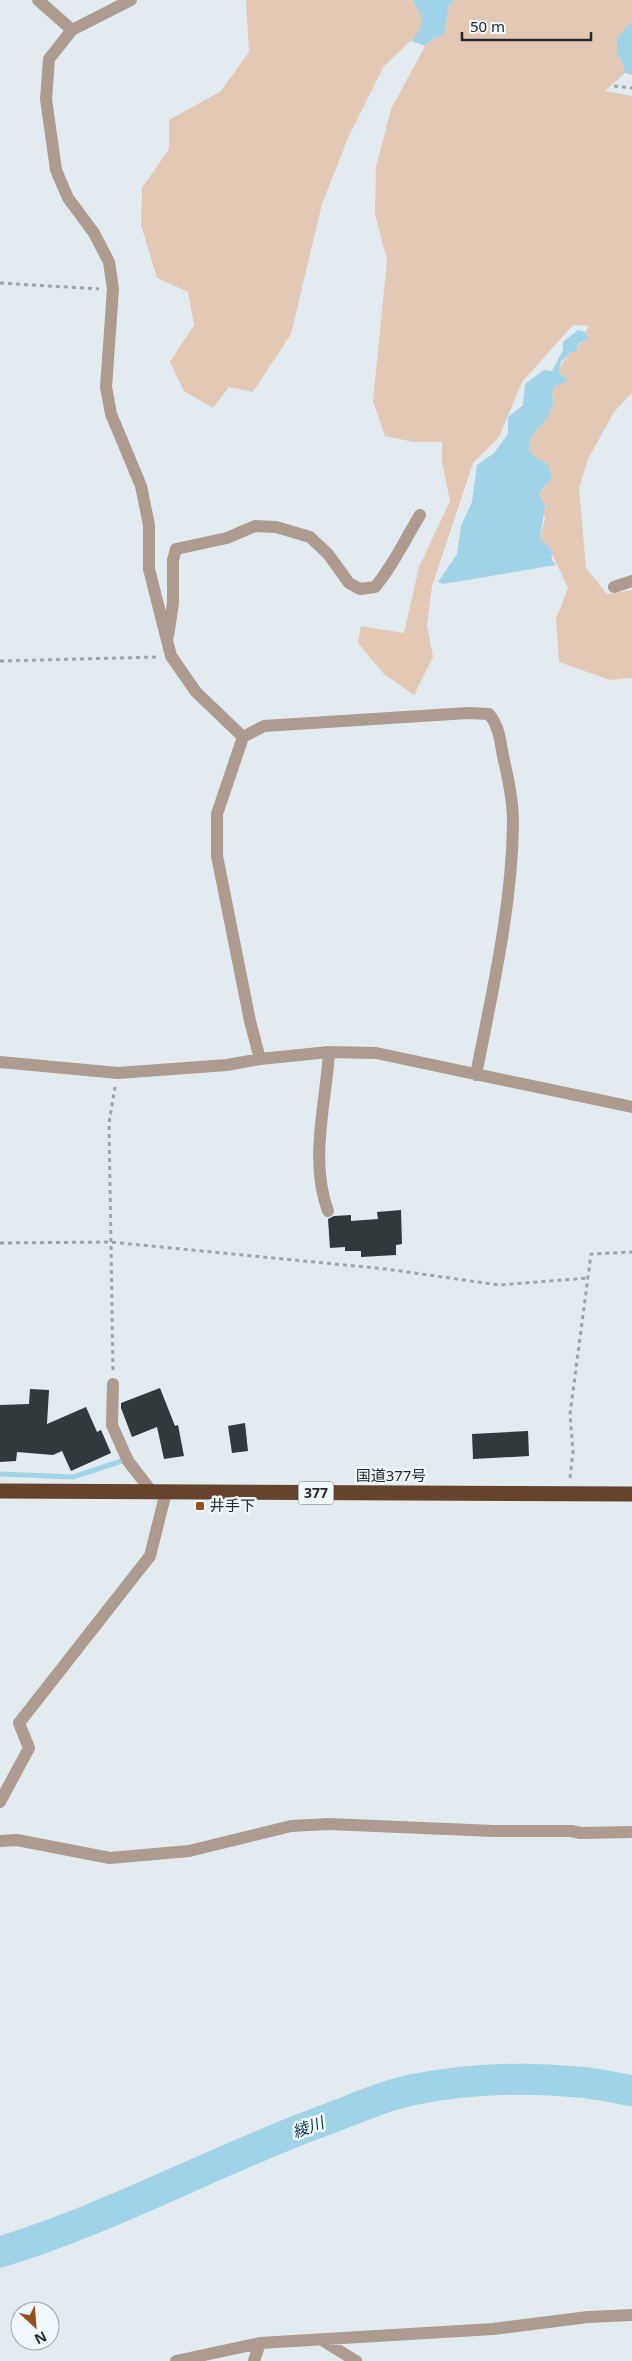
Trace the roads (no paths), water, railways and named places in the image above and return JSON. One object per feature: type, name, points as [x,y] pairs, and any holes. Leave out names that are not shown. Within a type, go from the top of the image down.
[{"type":"highway","name":"国道377号","points":[[0,1491],[632,1494]]},
{"type":"street","points":[[38,0],[72,30]]},
{"type":"street","points":[[131,0],[72,30],[49,59],[46,99],[56,170],[68,198],[94,233],[109,262],[113,289],[106,387],[111,414],[141,486],[149,525],[149,570],[171,656],[196,692],[243,737]]},
{"type":"street","points":[[167,641],[173,603],[173,560],[176,549],[227,538],[255,526],[276,527],[310,537],[328,554],[349,583],[360,589],[376,587],[390,569],[403,542],[420,514]]},
{"type":"street","points":[[614,587],[632,581]]},
{"type":"street","points":[[260,1059],[250,1021],[217,856],[217,814],[243,737],[264,726],[468,713],[489,714],[497,723],[510,789],[513,822],[508,891],[498,965],[476,1075]]},
{"type":"street","points":[[328,1210],[324,1200],[318,1140],[326,1093],[329,1052]]},
{"type":"street","points":[[0,1062],[118,1073],[227,1065],[260,1059],[329,1052],[376,1053],[632,1107]]},
{"type":"street","points":[[0,1802],[29,1748],[19,1723],[150,1556],[159,1492],[128,1461],[112,1425],[113,1384]]},
{"type":"street","points":[[0,1841],[17,1840],[110,1858],[189,1851],[300,1826],[328,1824],[494,1831],[632,1832]]},
{"type":"street","points":[[176,2361],[260,2344],[493,2329],[588,2317],[632,2316]]},
{"type":"street","points":[[322,2340],[356,2361]]},
{"type":"street","points":[[254,2361],[260,2344]]},
{"type":"water","points":[[413,0],[454,0],[449,5],[444,35],[434,38],[425,46],[411,41],[421,26],[421,16]]},
{"type":"water","points":[[632,21],[632,75],[625,73],[622,61],[617,54],[617,38]]},
{"type":"water","points":[[578,330],[585,332],[588,339],[578,344],[576,352],[571,352],[561,362],[559,372],[568,381],[554,387],[552,396],[554,402],[548,417],[531,437],[529,450],[537,459],[547,463],[552,477],[539,494],[545,506],[540,539],[551,549],[552,560],[556,565],[443,584],[438,582],[457,554],[461,526],[472,502],[477,465],[494,453],[508,434],[508,417],[523,405],[525,384],[544,370],[552,371],[563,350],[563,342]]},
{"type":"waterway","points":[[0,1474],[73,1477],[122,1461]]},
{"type":"waterway","name":"綾川","points":[[0,2252],[83,2223],[284,2136],[389,2096],[411,2090],[465,2082],[522,2079],[578,2082],[632,2091]]},
{"type":"place","name":"井手下","points":[[200,1506]]}]
